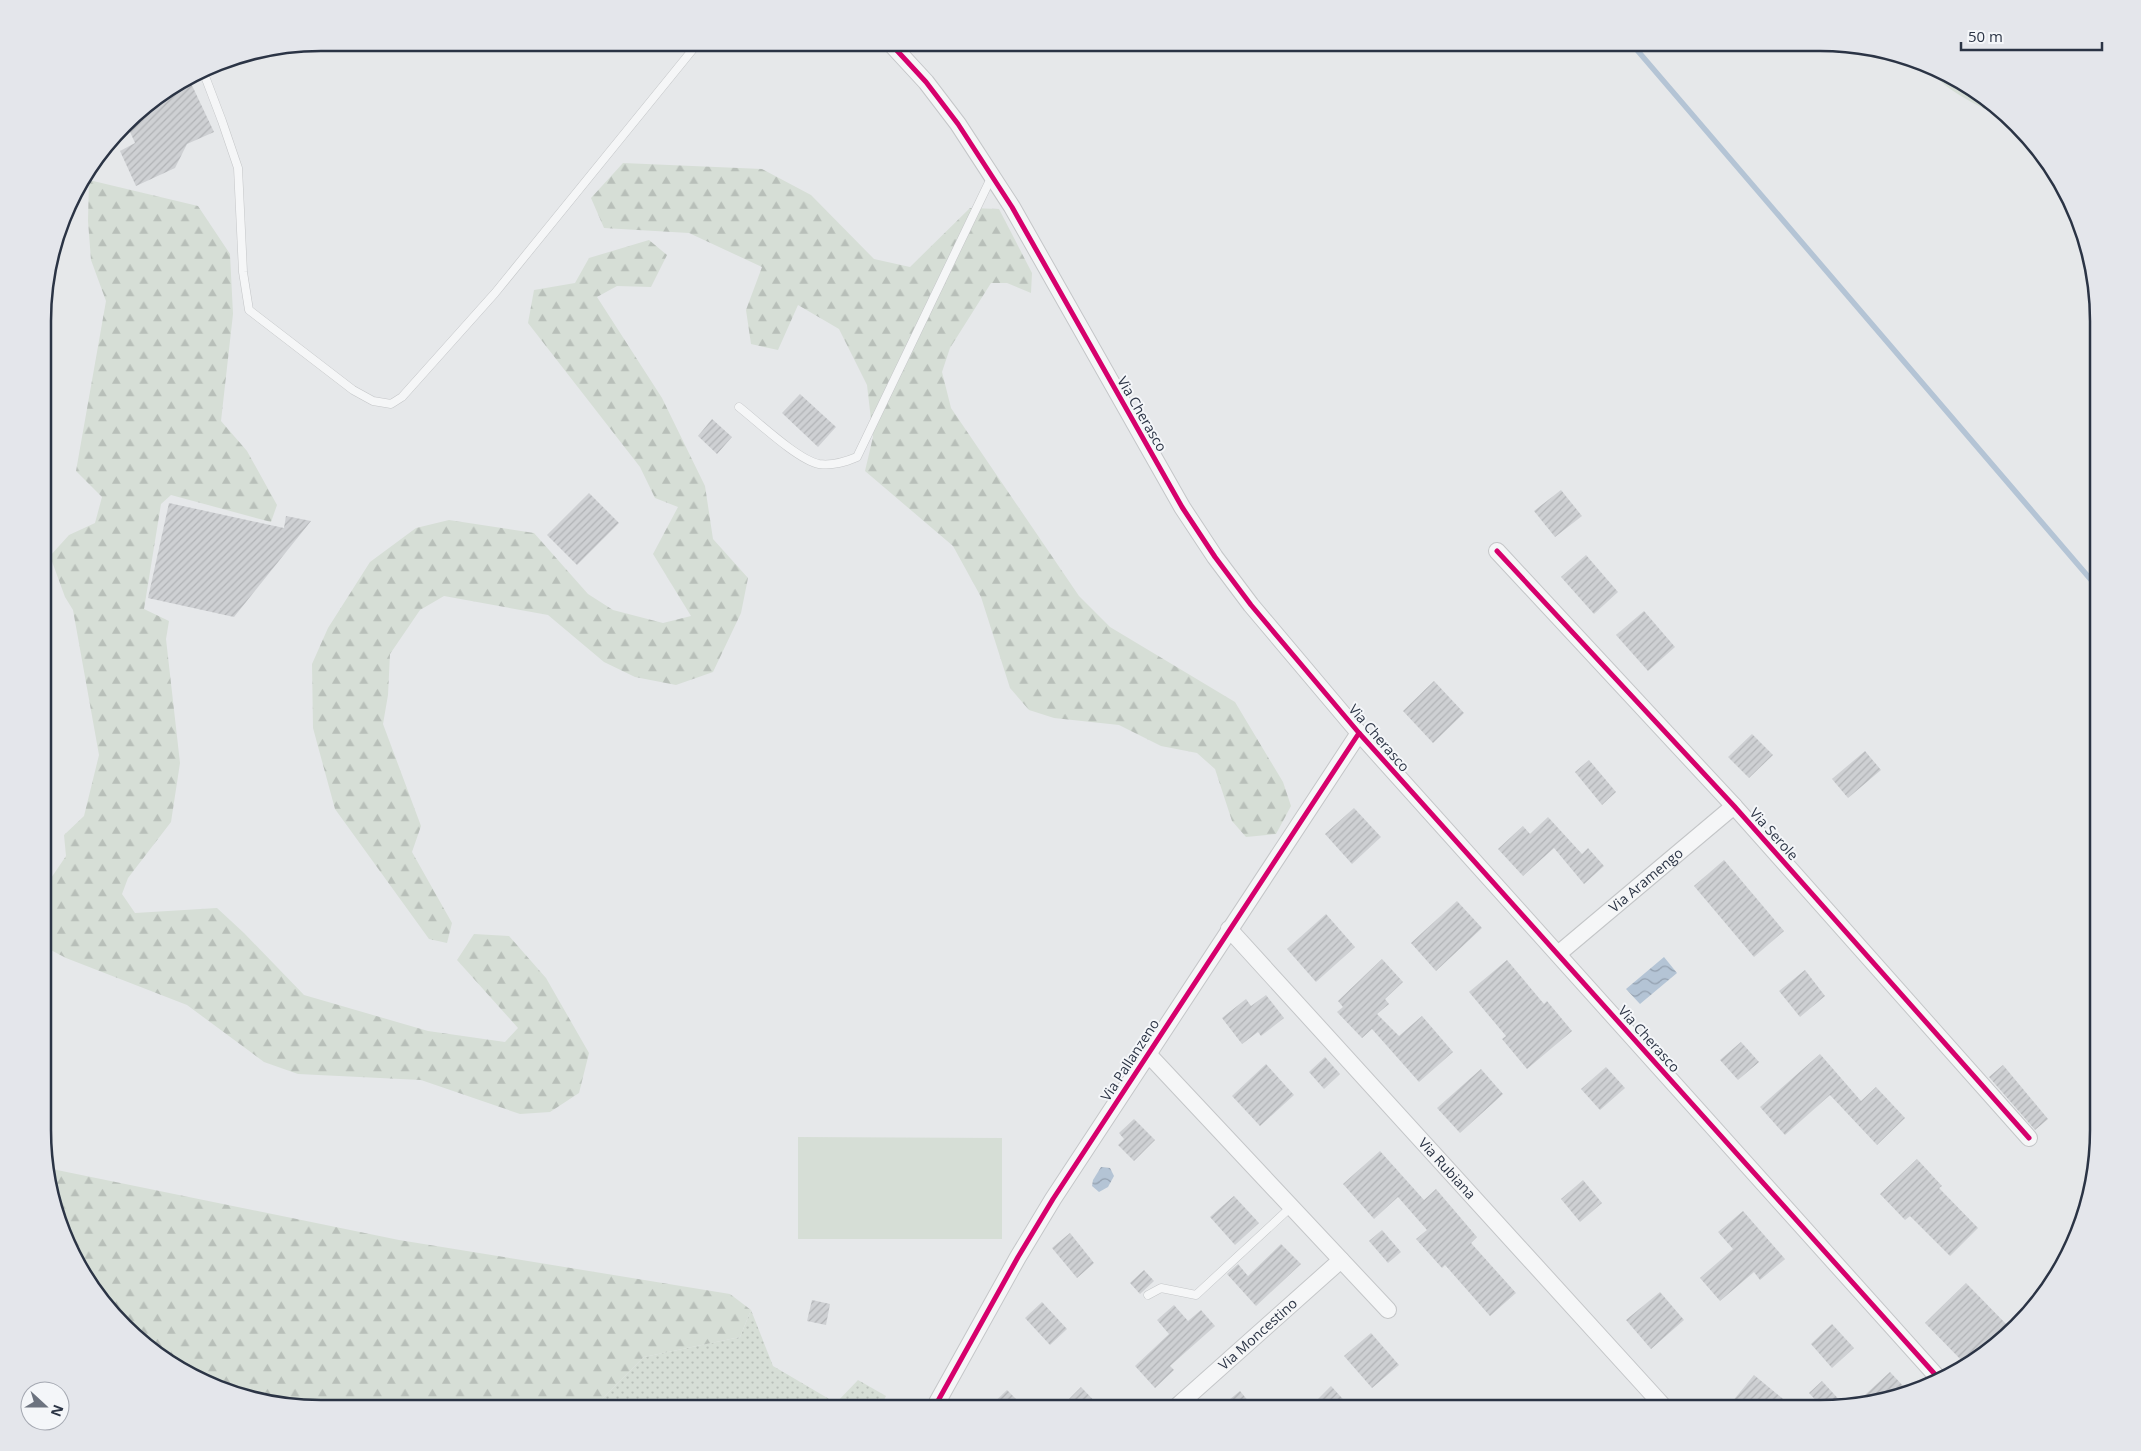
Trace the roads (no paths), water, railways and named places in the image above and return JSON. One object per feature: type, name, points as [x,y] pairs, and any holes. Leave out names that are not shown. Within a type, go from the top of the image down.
[{"type":"street","name":"Via Cherasco","points":[[897,51],[926,82],[958,124],[1012,207],[1182,507],[1215,557],[1251,604],[1358,733],[1935,1374]]},
{"type":"street","name":"Via Serole","points":[[1497,551],[1734,806],[2029,1138]]},
{"type":"street","name":"Via Pallanzeno","points":[[938,1400],[1018,1257],[1053,1199],[1358,733]]},
{"type":"street","name":"Via Aramengo","points":[[1558,954],[1734,806]]},
{"type":"street","name":"Via Rubiana","points":[[1229,929],[1658,1400]]},
{"type":"street","points":[[1148,1054],[1388,1310]]},
{"type":"street","name":"Via Moncestino","points":[[1184,1400],[1341,1260]]},
{"type":"lane","points":[[205,77],[238,168],[243,272],[249,310],[353,390],[373,402],[391,404],[402,397],[495,294],[692,51]]},
{"type":"lane","points":[[739,407],[806,459],[820,464],[843,464],[857,457],[992,176]]},
{"type":"lane","points":[[1148,1295],[1162,1288],[1196,1295],[1291,1207]]},
{"type":"water","points":[[1664,957],[1677,973],[1640,1004],[1626,989]]},
{"type":"water","points":[[1101,1167],[1110,1168],[1114,1176],[1108,1187],[1099,1192],[1092,1186],[1093,1180]]},
{"type":"waterway","points":[[1638,51],[2090,579]]}]
